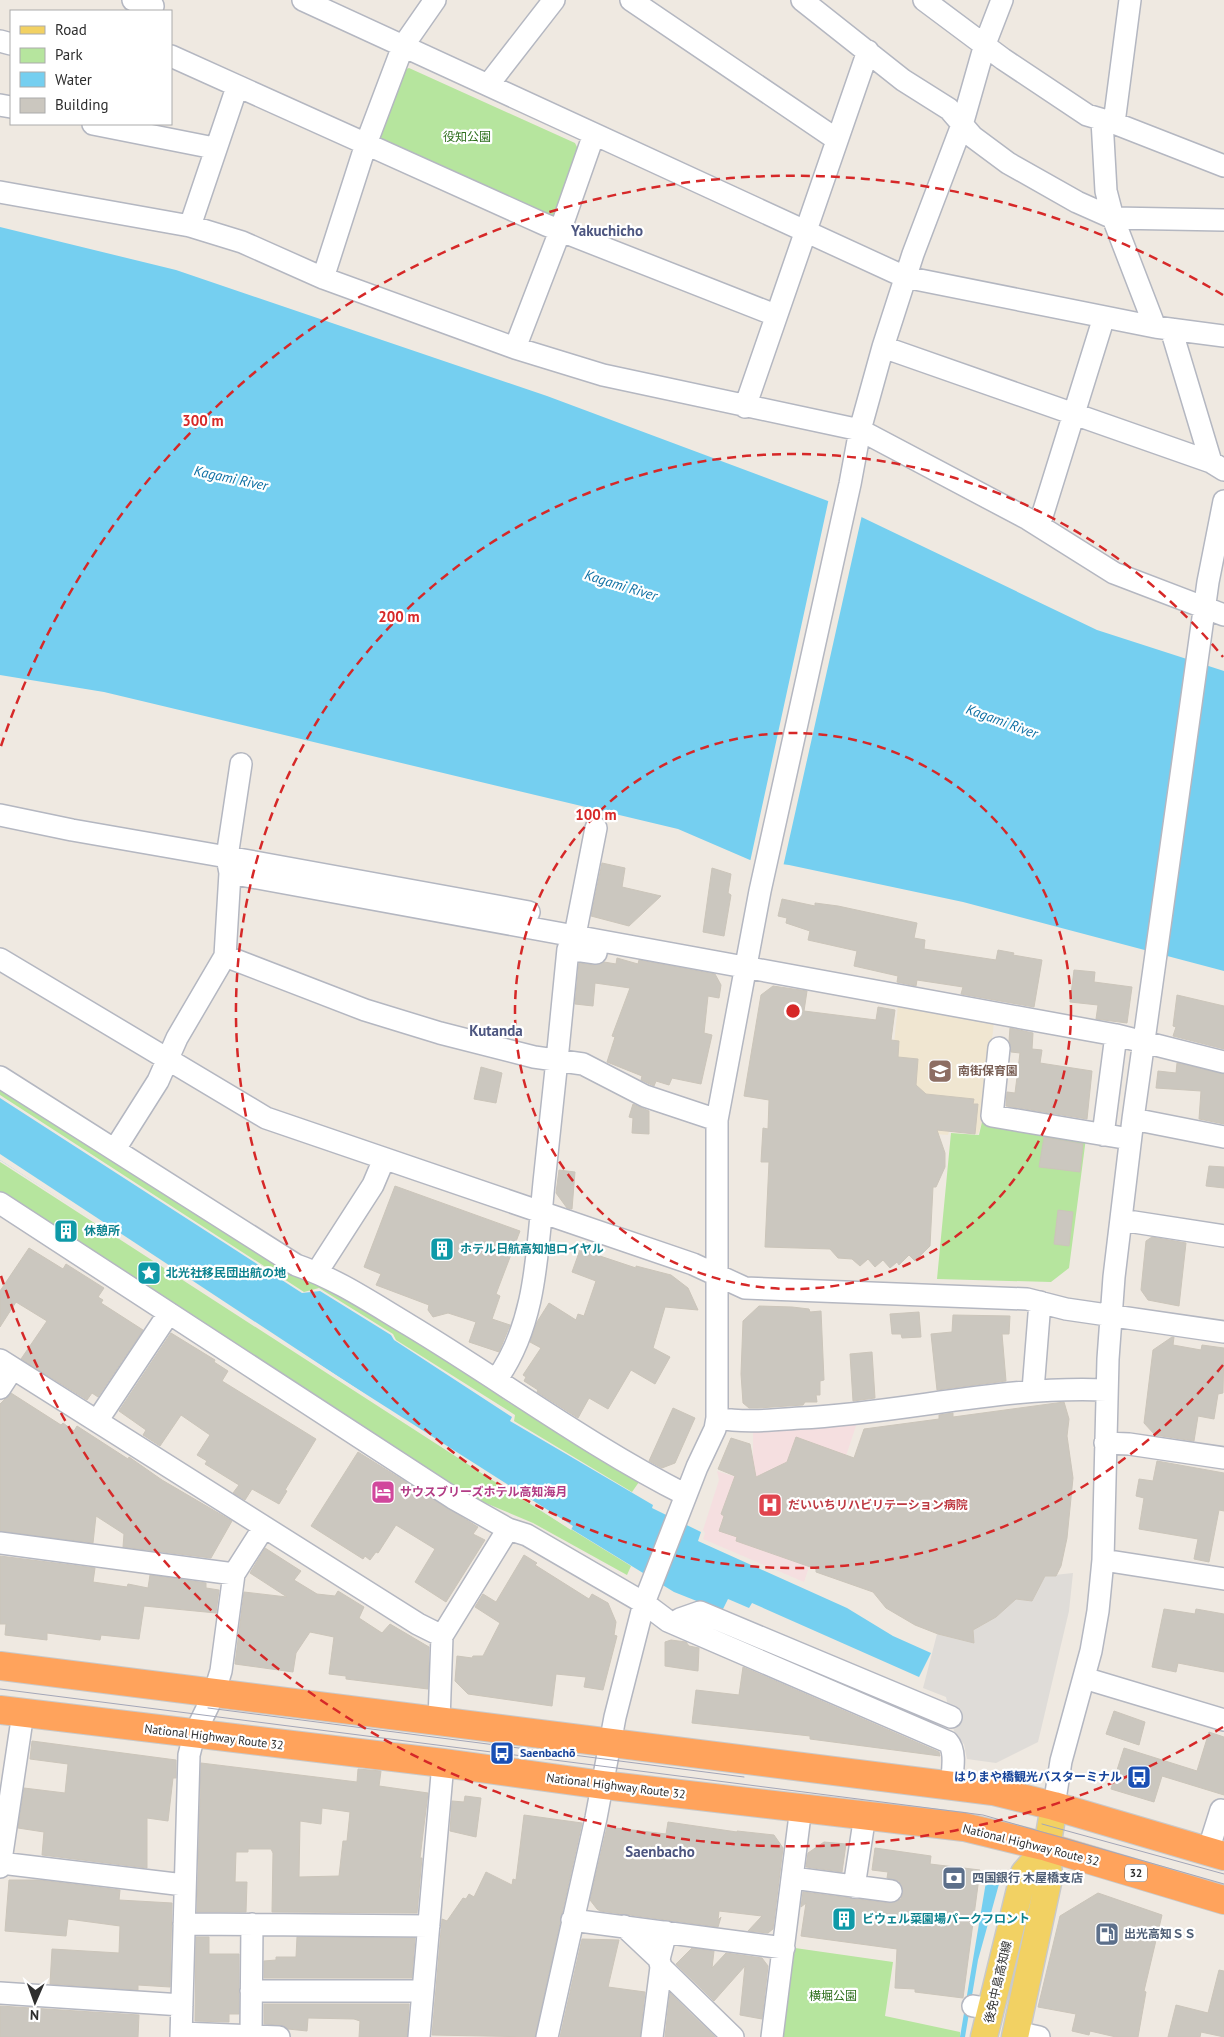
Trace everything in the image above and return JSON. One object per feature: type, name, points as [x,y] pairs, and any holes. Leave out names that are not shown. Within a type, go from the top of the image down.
[{"type":"highway","points":[[0,1666],[992,1791],[1054,1806],[1216,1853]]},
{"type":"highway","name":"National Highway Route 32","points":[[12,1712],[194,1735],[444,1763],[602,1785],[964,1827],[1048,1847],[1224,1900]]},
{"type":"main road","points":[[1023,2035],[1049,1878],[1048,1847],[1054,1806]]},
{"type":"main road","name":"後免中島高知線","points":[[984,2037],[983,2008],[1024,1873],[1048,1847]]},
{"type":"street","points":[[302,0],[905,277],[1163,328],[1224,336]]},
{"type":"street","points":[[323,278],[366,144],[403,46],[435,0]]},
{"type":"street","points":[[488,85],[554,0]]},
{"type":"street","points":[[631,0],[836,139]]},
{"type":"street","points":[[802,0],[903,80],[949,109],[973,137],[1008,163],[1077,202],[1113,218],[1224,220]]},
{"type":"street","points":[[924,0],[1087,115],[1108,121],[1224,166]]},
{"type":"street","points":[[547,2037],[610,1744],[644,1603],[650,1582],[714,1430],[717,1418],[717,1120],[760,891],[850,484],[860,430],[905,277],[962,125],[985,44],[1002,0]]},
{"type":"street","points":[[1130,0],[1108,121],[1106,191],[1113,218],[1163,328],[1217,466]]},
{"type":"street","points":[[745,407],[775,315],[868,51]]},
{"type":"street","points":[[172,56],[560,231],[775,315]]},
{"type":"street","points":[[190,226],[214,148],[237,87]]},
{"type":"street","points":[[105,125],[214,148]]},
{"type":"street","points":[[515,348],[560,231],[594,134]]},
{"type":"street","points":[[0,192],[190,226],[242,242],[323,278],[515,348],[603,374],[745,407],[860,430],[1038,526],[1114,573],[1215,612]]},
{"type":"street","points":[[1038,526],[1104,317]]},
{"type":"street","points":[[883,347],[1217,466]]},
{"type":"street","points":[[1054,1806],[1061,1761],[1084,1678],[1098,1611],[1103,1560],[1105,1443],[1112,1314],[1131,1129],[1203,633],[1215,612],[1208,582],[1224,501]]},
{"type":"street","points":[[115,1149],[158,1081],[167,1060],[225,956],[229,865],[241,764]]},
{"type":"street","points":[[0,815],[229,865],[577,928],[620,944],[745,969],[1109,1034],[1224,1062]]},
{"type":"street","points":[[577,928],[596,828]]},
{"type":"street","points":[[496,1380],[510,1362],[525,1324],[541,1212],[568,949],[612,956],[620,944]]},
{"type":"street","points":[[225,956],[375,1013],[534,1057],[584,1064],[645,1096],[717,1120]]},
{"type":"street","points":[[0,959],[266,1118],[693,1264],[745,1288],[1027,1299],[1066,1309],[1112,1314],[1224,1332]]},
{"type":"street","points":[[1103,1135],[1109,1034]]},
{"type":"street","points":[[999,1048],[992,1116],[1103,1135],[1131,1129],[1224,1137]]},
{"type":"street","points":[[0,1077],[296,1265],[317,1272],[449,1349],[496,1380],[686,1496]]},
{"type":"street","points":[[317,1272],[373,1185],[384,1159]]},
{"type":"street","points":[[0,1203],[453,1498],[508,1528],[527,1535],[644,1603],[668,1621],[948,1742],[952,1746],[953,1755],[951,1786]]},
{"type":"street","points":[[1121,1220],[1224,1236]]},
{"type":"street","points":[[1033,1390],[1040,1302]]},
{"type":"street","points":[[97,1421],[169,1313]]},
{"type":"street","points":[[0,1388],[7,1364],[418,1624],[442,1636]]},
{"type":"street","points":[[717,1418],[739,1422],[830,1417],[1033,1390],[1107,1390]]},
{"type":"street","points":[[1105,1443],[1132,1444],[1224,1458]]},
{"type":"street","points":[[264,1527],[234,1574],[222,1671],[214,1694],[194,1735],[188,1761],[181,2035],[279,2037]]},
{"type":"street","points":[[439,1721],[442,1636],[508,1528]]},
{"type":"street","points":[[0,1543],[234,1574]]},
{"type":"street","points":[[1103,1560],[1224,1579]]},
{"type":"street","points":[[680,1619],[700,1612],[951,1717]]},
{"type":"street","points":[[1084,1678],[1224,1720]]},
{"type":"street","points":[[0,1867],[12,1712]]},
{"type":"street","points":[[419,2037],[444,1763]]},
{"type":"street","points":[[772,2037],[801,1808]]},
{"type":"street","points":[[1216,1853],[1222,1810],[1224,1811]]},
{"type":"street","points":[[854,1886],[865,1815]]},
{"type":"street","points":[[0,1863],[184,1885]]},
{"type":"street","points":[[793,1878],[891,1892]]},
{"type":"street","points":[[572,1920],[784,1948]]},
{"type":"street","points":[[184,1924],[429,1926]]},
{"type":"street","points":[[251,2035],[252,1924]]},
{"type":"street","points":[[624,1926],[733,2037]]},
{"type":"street","points":[[652,2037],[660,1963],[666,1932]]},
{"type":"street","points":[[251,1991],[422,1991]]},
{"type":"street","points":[[0,1993],[182,2005]]},
{"type":"shaded area","name":"南街保育園","points":[[898,1005],[994,1022],[983,1120],[978,1134],[949,1132],[948,1135],[885,1130]]},
{"type":"shaded area","name":"だいいちリハビリテーション病院","points":[[858,1420],[804,1582],[703,1539],[705,1533],[703,1530],[719,1480],[717,1471],[739,1478],[753,1456],[753,1429]]},
{"type":"shaded area","points":[[1073,1573],[1069,1611],[1038,1742],[996,1763],[967,1759],[964,1744],[955,1735],[946,1697],[923,1688],[937,1634],[974,1643],[973,1630],[996,1617],[1016,1599],[1032,1601],[1045,1576]]},
{"type":"green space","name":"役知公園","points":[[409,68],[575,143],[579,151],[557,215],[549,218],[381,142],[378,134],[400,71]]},
{"type":"green space","points":[[0,1085],[126,1163],[295,1276],[316,1278],[398,1332],[402,1330],[440,1358],[446,1354],[504,1394],[503,1399],[639,1482],[632,1492],[514,1421],[515,1415],[396,1340],[393,1334],[319,1288],[304,1292],[0,1095]]},
{"type":"green space","points":[[982,1122],[1086,1138],[1069,1268],[1051,1282],[937,1279],[951,1133],[979,1135]]},
{"type":"green space","points":[[0,1162],[517,1496],[631,1566],[627,1575],[533,1523],[464,1494],[65,1236],[0,1193]]},
{"type":"green space","name":"横堀公園","points":[[795,1948],[893,1962],[885,2016],[960,2032],[960,2037],[782,2037]]},
{"type":"water","name":"Kagami River","points":[[0,227],[176,270],[547,396],[828,501],[1097,630],[1224,671],[1224,971],[963,902],[789,865],[750,860],[678,829],[104,692],[0,675]]},
{"type":"water","points":[[0,1098],[302,1293],[320,1291],[391,1335],[394,1340],[512,1417],[510,1421],[653,1505],[652,1508],[701,1532],[698,1541],[847,1608],[893,1636],[931,1653],[919,1677],[752,1603],[749,1608],[728,1599],[722,1611],[674,1592],[534,1506],[342,1379],[0,1160]]},
{"type":"water","points":[[988,1870],[999,1884],[978,1960],[965,2037],[960,2037]]},
{"type":"pier","points":[[829,498],[862,515],[783,867],[750,862]]},
{"type":"pier","points":[[0,1154],[342,1379],[573,1526],[571,1530],[0,1160]]},
{"type":"building","points":[[602,863],[625,868],[622,887],[661,896],[629,926],[591,916]]},
{"type":"building","points":[[712,868],[731,874],[728,893],[731,895],[724,936],[703,932]]},
{"type":"building","points":[[782,899],[815,906],[815,903],[838,906],[917,923],[914,938],[925,940],[924,949],[996,960],[998,950],[1014,953],[1013,955],[1042,960],[1034,1007],[961,994],[963,987],[917,980],[916,986],[897,982],[898,976],[854,966],[857,951],[808,940],[810,931],[786,923],[787,918],[778,916]]},
{"type":"building","points":[[617,958],[638,964],[639,960],[715,974],[721,985],[719,998],[708,996],[704,1033],[712,1035],[701,1084],[672,1078],[669,1085],[656,1081],[654,1086],[641,1080],[642,1076],[607,1062],[615,1037],[612,1036],[630,988],[595,983],[593,1006],[575,1004],[579,963],[594,965],[604,962],[616,964]]},
{"type":"building","points":[[1074,970],[1095,972],[1094,982],[1132,987],[1127,1023],[1096,1019],[1098,1005],[1070,1002]]},
{"type":"building","points":[[773,986],[807,991],[804,1011],[876,1020],[878,1007],[895,1010],[891,1040],[899,1041],[898,1057],[918,1059],[916,1085],[926,1094],[974,1099],[973,1104],[978,1104],[975,1134],[937,1130],[945,1153],[945,1167],[936,1187],[933,1187],[930,1246],[915,1261],[909,1255],[899,1265],[897,1262],[890,1268],[883,1260],[875,1267],[868,1259],[860,1266],[852,1259],[838,1258],[830,1249],[765,1247],[769,1162],[761,1162],[763,1128],[768,1129],[769,1100],[744,1096],[761,995]]},
{"type":"building","points":[[1177,995],[1224,1006],[1224,1049],[1173,1036],[1176,1027],[1173,1026]]},
{"type":"building","points":[[1010,1028],[1033,1033],[1032,1049],[1042,1050],[1040,1063],[1092,1071],[1087,1119],[1006,1106],[1007,1092],[1015,1093],[1020,1053],[1011,1052],[1009,1041]]},
{"type":"building","points":[[1177,1063],[1224,1074],[1224,1124],[1199,1119],[1201,1091],[1156,1088],[1158,1071],[1176,1073]]},
{"type":"building","points":[[481,1067],[502,1073],[496,1103],[474,1099]]},
{"type":"building","points":[[633,1104],[649,1111],[649,1134],[632,1133],[633,1118],[629,1117]]},
{"type":"building","points":[[1044,1137],[1083,1144],[1080,1172],[1039,1167]]},
{"type":"building","points":[[1209,1166],[1224,1167],[1224,1188],[1206,1186]]},
{"type":"building","points":[[559,1170],[575,1172],[572,1209],[567,1208],[556,1193]]},
{"type":"building","name":"ホテル日航高知旭ロイヤル","points":[[395,1186],[520,1231],[496,1294],[500,1296],[492,1319],[510,1325],[499,1352],[469,1342],[476,1322],[448,1313],[433,1317],[428,1310],[429,1305],[376,1285],[381,1274],[364,1267]]},
{"type":"building","points":[[1058,1210],[1073,1212],[1069,1246],[1054,1244]]},
{"type":"building","points":[[1152,1237],[1186,1243],[1179,1306],[1148,1300],[1141,1290],[1146,1241]]},
{"type":"building","points":[[581,1247],[595,1252],[594,1254],[636,1268],[636,1266],[671,1275],[688,1288],[698,1310],[665,1307],[653,1348],[670,1357],[655,1384],[631,1370],[608,1409],[589,1398],[578,1418],[537,1392],[538,1390],[524,1381],[526,1377],[523,1375],[541,1348],[530,1342],[537,1322],[549,1303],[576,1320],[578,1314],[584,1316],[596,1281],[572,1272]]},
{"type":"building","points":[[29,1248],[63,1269],[66,1264],[104,1288],[98,1297],[103,1300],[101,1303],[143,1330],[98,1397],[92,1393],[87,1400],[21,1359],[47,1321],[16,1302],[0,1327],[0,1291]]},
{"type":"building","points":[[759,1306],[809,1309],[810,1312],[821,1311],[824,1380],[820,1381],[820,1395],[816,1395],[817,1402],[805,1402],[803,1405],[758,1408],[749,1408],[743,1403],[741,1374],[743,1321]]},
{"type":"building","points":[[919,1312],[921,1337],[902,1338],[901,1334],[892,1334],[890,1314]]},
{"type":"building","points":[[953,1315],[1010,1316],[1009,1334],[1002,1334],[1006,1381],[937,1390],[931,1334],[952,1332]]},
{"type":"building","points":[[171,1333],[215,1360],[214,1362],[228,1371],[222,1381],[316,1439],[285,1490],[287,1491],[279,1504],[252,1489],[245,1500],[233,1493],[239,1485],[205,1464],[207,1461],[197,1455],[210,1435],[181,1415],[160,1446],[143,1435],[146,1430],[119,1411]]},
{"type":"building","points":[[1174,1337],[1173,1345],[1201,1350],[1202,1345],[1224,1348],[1223,1393],[1218,1394],[1214,1419],[1198,1416],[1194,1441],[1155,1435],[1144,1423],[1153,1350]]},
{"type":"building","points":[[872,1352],[875,1398],[853,1401],[850,1354]]},
{"type":"building","points":[[11,1393],[61,1425],[63,1423],[74,1431],[77,1426],[128,1459],[129,1457],[162,1480],[232,1521],[211,1558],[123,1547],[124,1534],[96,1516],[93,1543],[0,1531],[0,1404]]},
{"type":"building","points":[[1064,1402],[1069,1419],[1067,1436],[1073,1478],[1067,1538],[1061,1566],[1056,1576],[1045,1576],[1032,1601],[1016,1599],[996,1617],[973,1630],[974,1643],[938,1634],[915,1625],[886,1608],[873,1592],[816,1572],[816,1569],[736,1541],[737,1537],[719,1531],[724,1516],[721,1514],[735,1476],[718,1469],[731,1438],[750,1444],[756,1477],[787,1462],[796,1437],[854,1458],[864,1429],[939,1419],[939,1415],[953,1413],[953,1417]]},
{"type":"building","points":[[673,1408],[695,1418],[675,1463],[662,1468],[649,1461]]},
{"type":"building","points":[[358,1452],[478,1527],[473,1534],[485,1540],[446,1602],[415,1582],[435,1549],[396,1525],[378,1553],[376,1552],[370,1560],[365,1556],[363,1559],[311,1526]]},
{"type":"building","points":[[1157,1461],[1224,1473],[1224,1511],[1219,1510],[1209,1562],[1194,1559],[1198,1539],[1139,1529],[1144,1498],[1136,1496],[1139,1479],[1153,1481]]},
{"type":"building","points":[[265,1548],[301,1571],[294,1580],[317,1594],[335,1596],[338,1591],[364,1607],[359,1618],[382,1633],[390,1624],[429,1647],[428,1689],[346,1679],[346,1676],[329,1674],[334,1637],[310,1632],[296,1653],[293,1672],[235,1664],[244,1592],[287,1597],[250,1573]]},
{"type":"building","points":[[524,1555],[537,1563],[535,1565],[589,1599],[592,1594],[608,1603],[616,1622],[614,1635],[617,1636],[603,1690],[584,1687],[586,1677],[556,1674],[552,1706],[468,1694],[455,1681],[457,1656],[472,1658],[473,1656],[483,1656],[500,1623],[475,1607],[483,1594],[496,1602]]},
{"type":"building","points":[[0,1556],[95,1568],[93,1582],[127,1587],[128,1584],[148,1588],[150,1575],[206,1583],[206,1588],[219,1590],[216,1613],[144,1606],[139,1639],[101,1635],[100,1640],[47,1633],[47,1640],[5,1635],[6,1624],[0,1624]]},
{"type":"building","points":[[1164,1609],[1195,1614],[1196,1609],[1224,1614],[1224,1672],[1178,1663],[1176,1672],[1152,1667]]},
{"type":"building","points":[[671,1640],[686,1642],[689,1646],[699,1648],[698,1671],[665,1666],[665,1642]]},
{"type":"building","points":[[743,1667],[939,1752],[940,1756],[810,1739],[810,1736],[692,1723],[696,1690],[739,1695]]},
{"type":"building","points":[[1114,1711],[1145,1722],[1139,1745],[1106,1734]]},
{"type":"building","name":"はりまや橋観光バスターミナル","points":[[1209,1732],[1224,1737],[1224,1795],[1162,1776],[1154,1802],[1111,1789],[1124,1748],[1197,1771]]},
{"type":"building","points":[[32,1741],[176,1760],[176,1778],[173,1778],[168,1821],[147,1818],[147,1868],[42,1855],[44,1832],[18,1828],[24,1788],[65,1793],[68,1764],[30,1759]]},
{"type":"building","points":[[201,1763],[357,1782],[358,1769],[381,1771],[379,1786],[428,1793],[420,1858],[422,1858],[417,1913],[272,1912],[273,1853],[271,1849],[248,1849],[248,1852],[236,1852],[235,1882],[247,1882],[246,1912],[197,1912]],"holes":[[[322,1808],[350,1812],[347,1841],[343,1841],[339,1876],[299,1877],[300,1821],[321,1824]]]},
{"type":"building","points":[[465,1796],[481,1798],[476,1837],[450,1831],[452,1801],[464,1802]]},
{"type":"building","points":[[524,1815],[582,1823],[535,2037],[432,2035],[442,1919],[447,1921],[463,1898],[466,1899],[469,1894],[474,1897],[486,1872],[512,1885],[513,1879],[516,1880]]},
{"type":"building","points":[[668,1822],[737,1832],[774,1835],[783,1848],[773,1929],[768,1933],[748,1931],[762,1916],[719,1911],[718,1920],[721,1917],[718,1927],[600,1911],[597,1909],[590,1900],[607,1827],[666,1834]]},
{"type":"building","points":[[824,1842],[846,1844],[842,1872],[806,1867],[808,1853]]},
{"type":"building","points":[[875,1848],[931,1856],[930,1864],[980,1870],[963,1998],[915,1992],[915,1989],[895,1988],[897,1949],[801,1936],[806,1903],[801,1907],[803,1892],[889,1903],[901,1899],[903,1892],[899,1881],[887,1878],[888,1872],[872,1870]]},
{"type":"building","points":[[9,1880],[40,1880],[120,1890],[119,1900],[172,1903],[170,1987],[138,1985],[138,1990],[50,1984],[52,1949],[119,1953],[120,1926],[68,1919],[66,1936],[5,1931]]},
{"type":"building","points":[[1098,1893],[1162,1915],[1144,1991],[1146,1992],[1138,2037],[1116,2037],[1090,2031],[1089,2035],[1072,2031],[1076,2014],[1038,2007],[1060,1916]]},
{"type":"building","points":[[196,1937],[209,1937],[209,1954],[239,1954],[239,2014],[229,2014],[229,2022],[195,2021]]},
{"type":"building","points":[[297,1937],[415,1938],[412,1978],[264,1978],[264,1961],[276,1960],[276,1957],[296,1957]]},
{"type":"building","points":[[582,1939],[619,1940],[608,1987],[645,1992],[640,2037],[560,2037]]},
{"type":"building","points":[[692,1948],[714,1951],[712,1968],[726,1953],[762,1958],[768,1966],[762,2019],[740,2015],[745,1966],[714,2001],[676,1964]]},
{"type":"building","points":[[1219,1970],[1224,1971],[1224,2037],[1201,2032],[1200,2037],[1168,2037],[1176,2005],[1208,2013]]},
{"type":"building","points":[[670,1993],[715,2037],[665,2037]]},
{"type":"building","points":[[264,2004],[409,2004],[407,2037],[359,2037],[360,2021],[354,2019],[308,2018],[307,2031],[288,2029],[280,2025],[264,2024]]},
{"type":"building","points":[[0,2006],[139,2015],[138,2037],[0,2037]]},
{"type":"tram line","points":[[0,1689],[983,1815],[1224,1884]]},
{"type":"tram line","points":[[208,1708],[744,1777]]},
{"type":"tram line","points":[[1042,1824],[1224,1874]]},
{"type":"place","name":"南街保育園","points":[[940,1071]]},
{"type":"place","name":"休憩所","points":[[66,1231]]},
{"type":"place","name":"ホテル日航高知旭ロイヤル","points":[[442,1249]]},
{"type":"place","name":"北光社移民団出航の地","points":[[149,1273]]},
{"type":"place","name":"サウスブリーズホテル高知海月","points":[[383,1492]]},
{"type":"place","name":"だいいちリハビリテーション病院","points":[[770,1505]]},
{"type":"place","name":"Saenbachō","points":[[502,1753]]},
{"type":"place","name":"はりまや橋観光バスターミナル","points":[[1139,1777]]},
{"type":"place","name":"四国銀行 木屋橋支店","points":[[954,1878]]},
{"type":"place","name":"ビウェル菜園場パークフロント","points":[[844,1919]]},
{"type":"place","name":"出光高知ＳＳ","points":[[1107,1934]]},
{"type":"district","name":"Yakuchicho","points":[[607,231]]},
{"type":"district","name":"Kutanda","points":[[496,1031]]},
{"type":"district","name":"Saenbacho","points":[[660,1852]]}]
